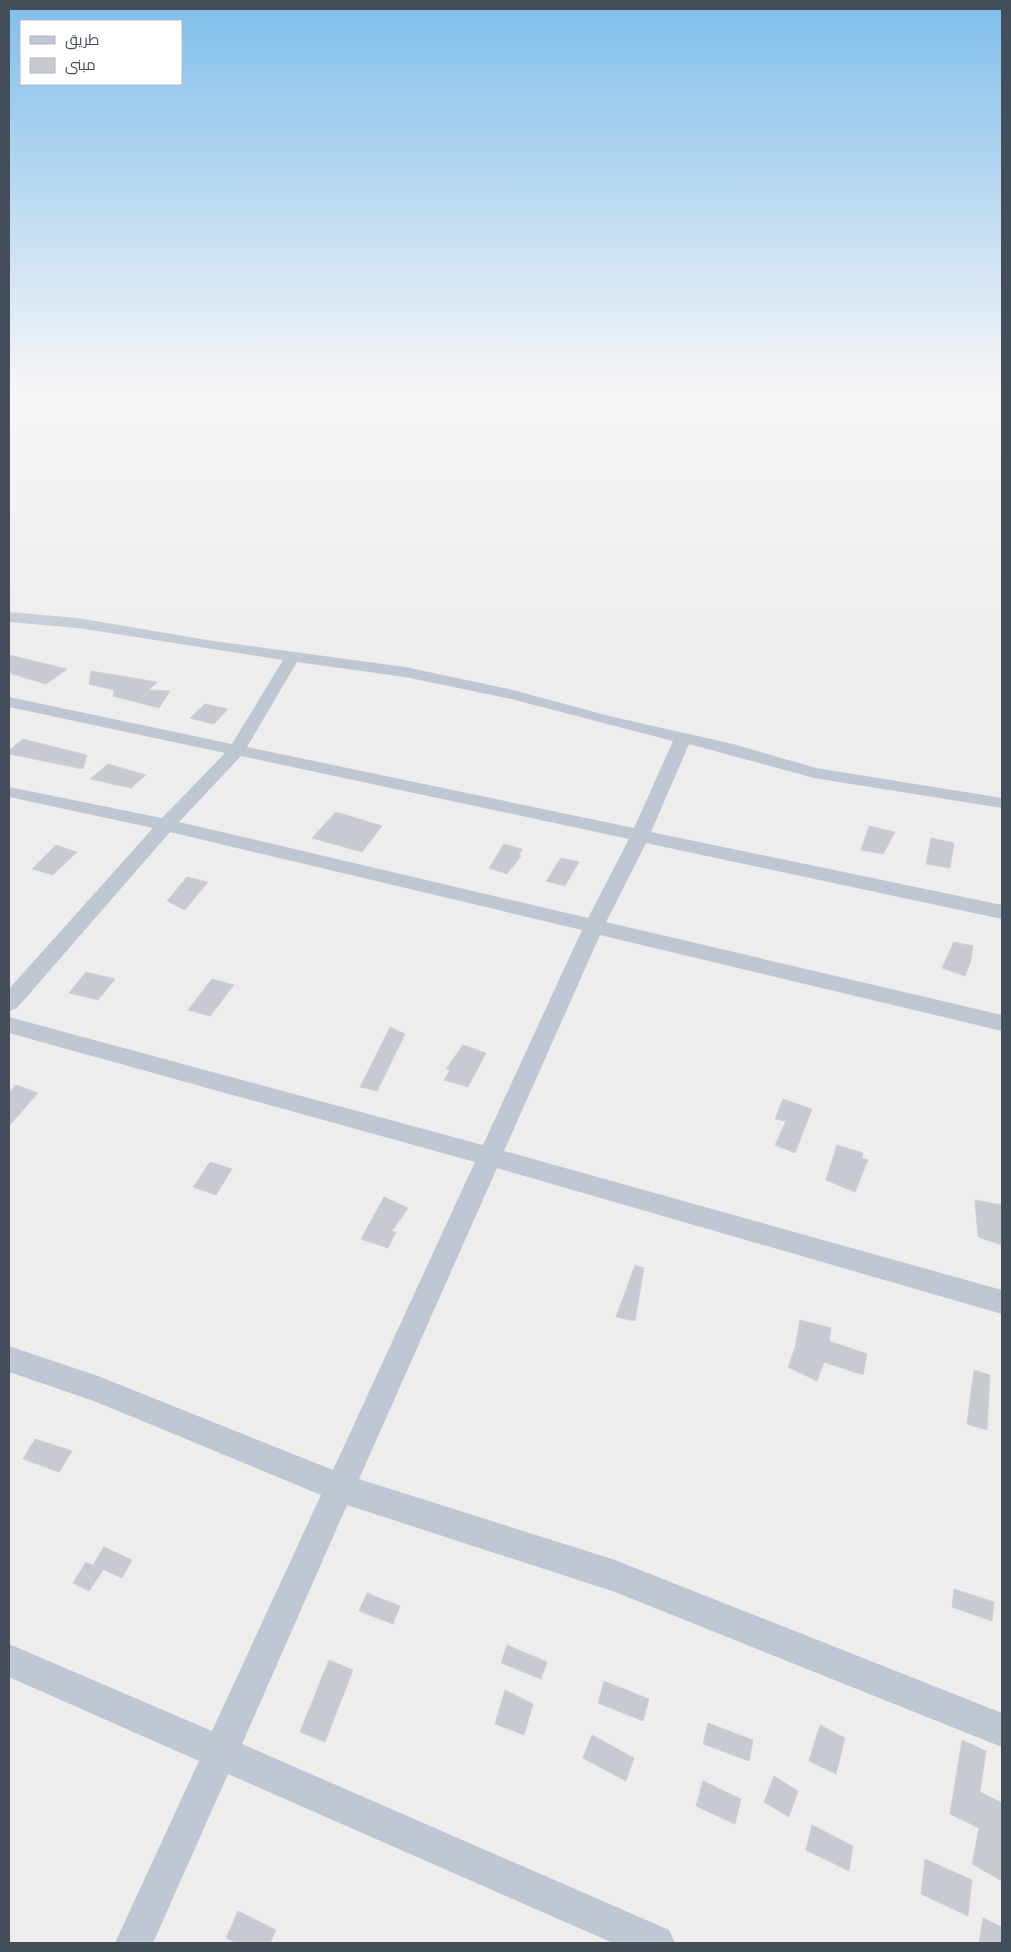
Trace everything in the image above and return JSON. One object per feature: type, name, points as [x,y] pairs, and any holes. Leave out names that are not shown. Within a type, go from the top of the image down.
[{"type":"street","points":[[9,617],[78,623],[213,646],[405,672],[513,695],[814,773],[1002,803]]},
{"type":"street","points":[[9,1004],[166,825],[236,752],[293,656]]},
{"type":"street","points":[[9,702],[236,752],[1002,912]]},
{"type":"street","points":[[134,1943],[593,928],[640,836],[683,738]]},
{"type":"street","points":[[9,792],[166,825],[593,928],[1002,1023]]},
{"type":"street","points":[[9,1025],[490,1156],[1002,1302]]},
{"type":"street","points":[[9,1360],[98,1389],[340,1488],[615,1576],[1002,1730]]},
{"type":"street","points":[[9,1660],[220,1754],[656,1943]]},
{"type":"building","points":[[9,655],[67,669],[46,684],[9,673]]},
{"type":"building","points":[[91,671],[157,682],[149,690],[170,691],[159,708],[113,696],[114,690],[89,684]]},
{"type":"building","points":[[205,704],[228,709],[214,724],[190,718]]},
{"type":"building","points":[[23,739],[87,755],[83,769],[9,754],[9,750]]},
{"type":"building","points":[[108,764],[146,775],[131,788],[90,779]]},
{"type":"building","points":[[336,812],[382,826],[362,852],[312,838]]},
{"type":"building","points":[[869,826],[895,832],[883,854],[861,850]]},
{"type":"building","points":[[931,838],[954,843],[950,868],[926,864]]},
{"type":"building","points":[[504,844],[522,849],[519,855],[521,856],[507,874],[489,868]]},
{"type":"building","points":[[56,845],[77,852],[53,875],[32,869]]},
{"type":"building","points":[[561,858],[579,862],[565,886],[546,881]]},
{"type":"building","points":[[187,877],[208,882],[185,910],[167,901]]},
{"type":"building","points":[[954,942],[973,946],[970,964],[965,976],[942,968]]},
{"type":"building","points":[[86,972],[115,979],[98,1000],[69,993]]},
{"type":"building","points":[[212,979],[234,985],[210,1016],[188,1010]]},
{"type":"building","points":[[390,1027],[405,1034],[377,1091],[360,1087]]},
{"type":"building","points":[[463,1045],[486,1053],[468,1087],[444,1080],[450,1070],[446,1069]]},
{"type":"building","points":[[16,1085],[38,1093],[9,1126],[9,1093]]},
{"type":"building","points":[[783,1099],[812,1109],[795,1153],[775,1145],[786,1121],[775,1119]]},
{"type":"building","points":[[837,1145],[863,1153],[862,1158],[868,1160],[855,1192],[826,1180]]},
{"type":"building","points":[[210,1162],[232,1169],[216,1195],[193,1187]]},
{"type":"building","points":[[384,1197],[408,1208],[392,1231],[396,1232],[388,1248],[361,1239]]},
{"type":"building","points":[[975,1200],[1002,1205],[1002,1245],[978,1237]]},
{"type":"building","points":[[635,1265],[644,1268],[635,1321],[616,1317]]},
{"type":"building","points":[[800,1320],[831,1328],[829,1341],[867,1354],[863,1375],[824,1362],[817,1381],[788,1367],[795,1348]]},
{"type":"building","points":[[974,1370],[990,1375],[987,1430],[967,1424]]},
{"type":"building","points":[[35,1439],[72,1451],[59,1472],[23,1459]]},
{"type":"building","points":[[104,1547],[132,1560],[122,1578],[93,1565]]},
{"type":"building","points":[[86,1562],[103,1570],[89,1591],[73,1583]]},
{"type":"building","points":[[954,1589],[994,1602],[992,1621],[952,1607]]},
{"type":"building","points":[[367,1593],[400,1606],[393,1624],[359,1611]]},
{"type":"building","points":[[507,1645],[547,1662],[541,1679],[501,1663]]},
{"type":"building","points":[[329,1660],[353,1670],[325,1742],[300,1732]]},
{"type":"building","points":[[604,1681],[649,1699],[643,1721],[598,1703]]},
{"type":"building","points":[[505,1690],[533,1704],[524,1735],[495,1724]]},
{"type":"building","points":[[708,1723],[753,1740],[749,1761],[703,1744]]},
{"type":"building","points":[[820,1725],[845,1738],[836,1774],[809,1761]]},
{"type":"building","points":[[592,1735],[634,1758],[626,1781],[583,1758]]},
{"type":"building","points":[[962,1740],[986,1751],[980,1792],[1002,1803],[1002,1881],[972,1864],[979,1828],[950,1814]]},
{"type":"building","points":[[774,1776],[798,1791],[789,1817],[764,1802]]},
{"type":"building","points":[[703,1781],[741,1799],[735,1824],[696,1806]]},
{"type":"building","points":[[812,1825],[853,1846],[849,1871],[806,1850]]},
{"type":"building","points":[[925,1859],[972,1880],[968,1916],[921,1894]]},
{"type":"building","points":[[238,1911],[276,1930],[270,1943],[237,1943],[226,1938]]},
{"type":"building","points":[[983,1918],[1002,1927],[1002,1943],[979,1943]]}]
